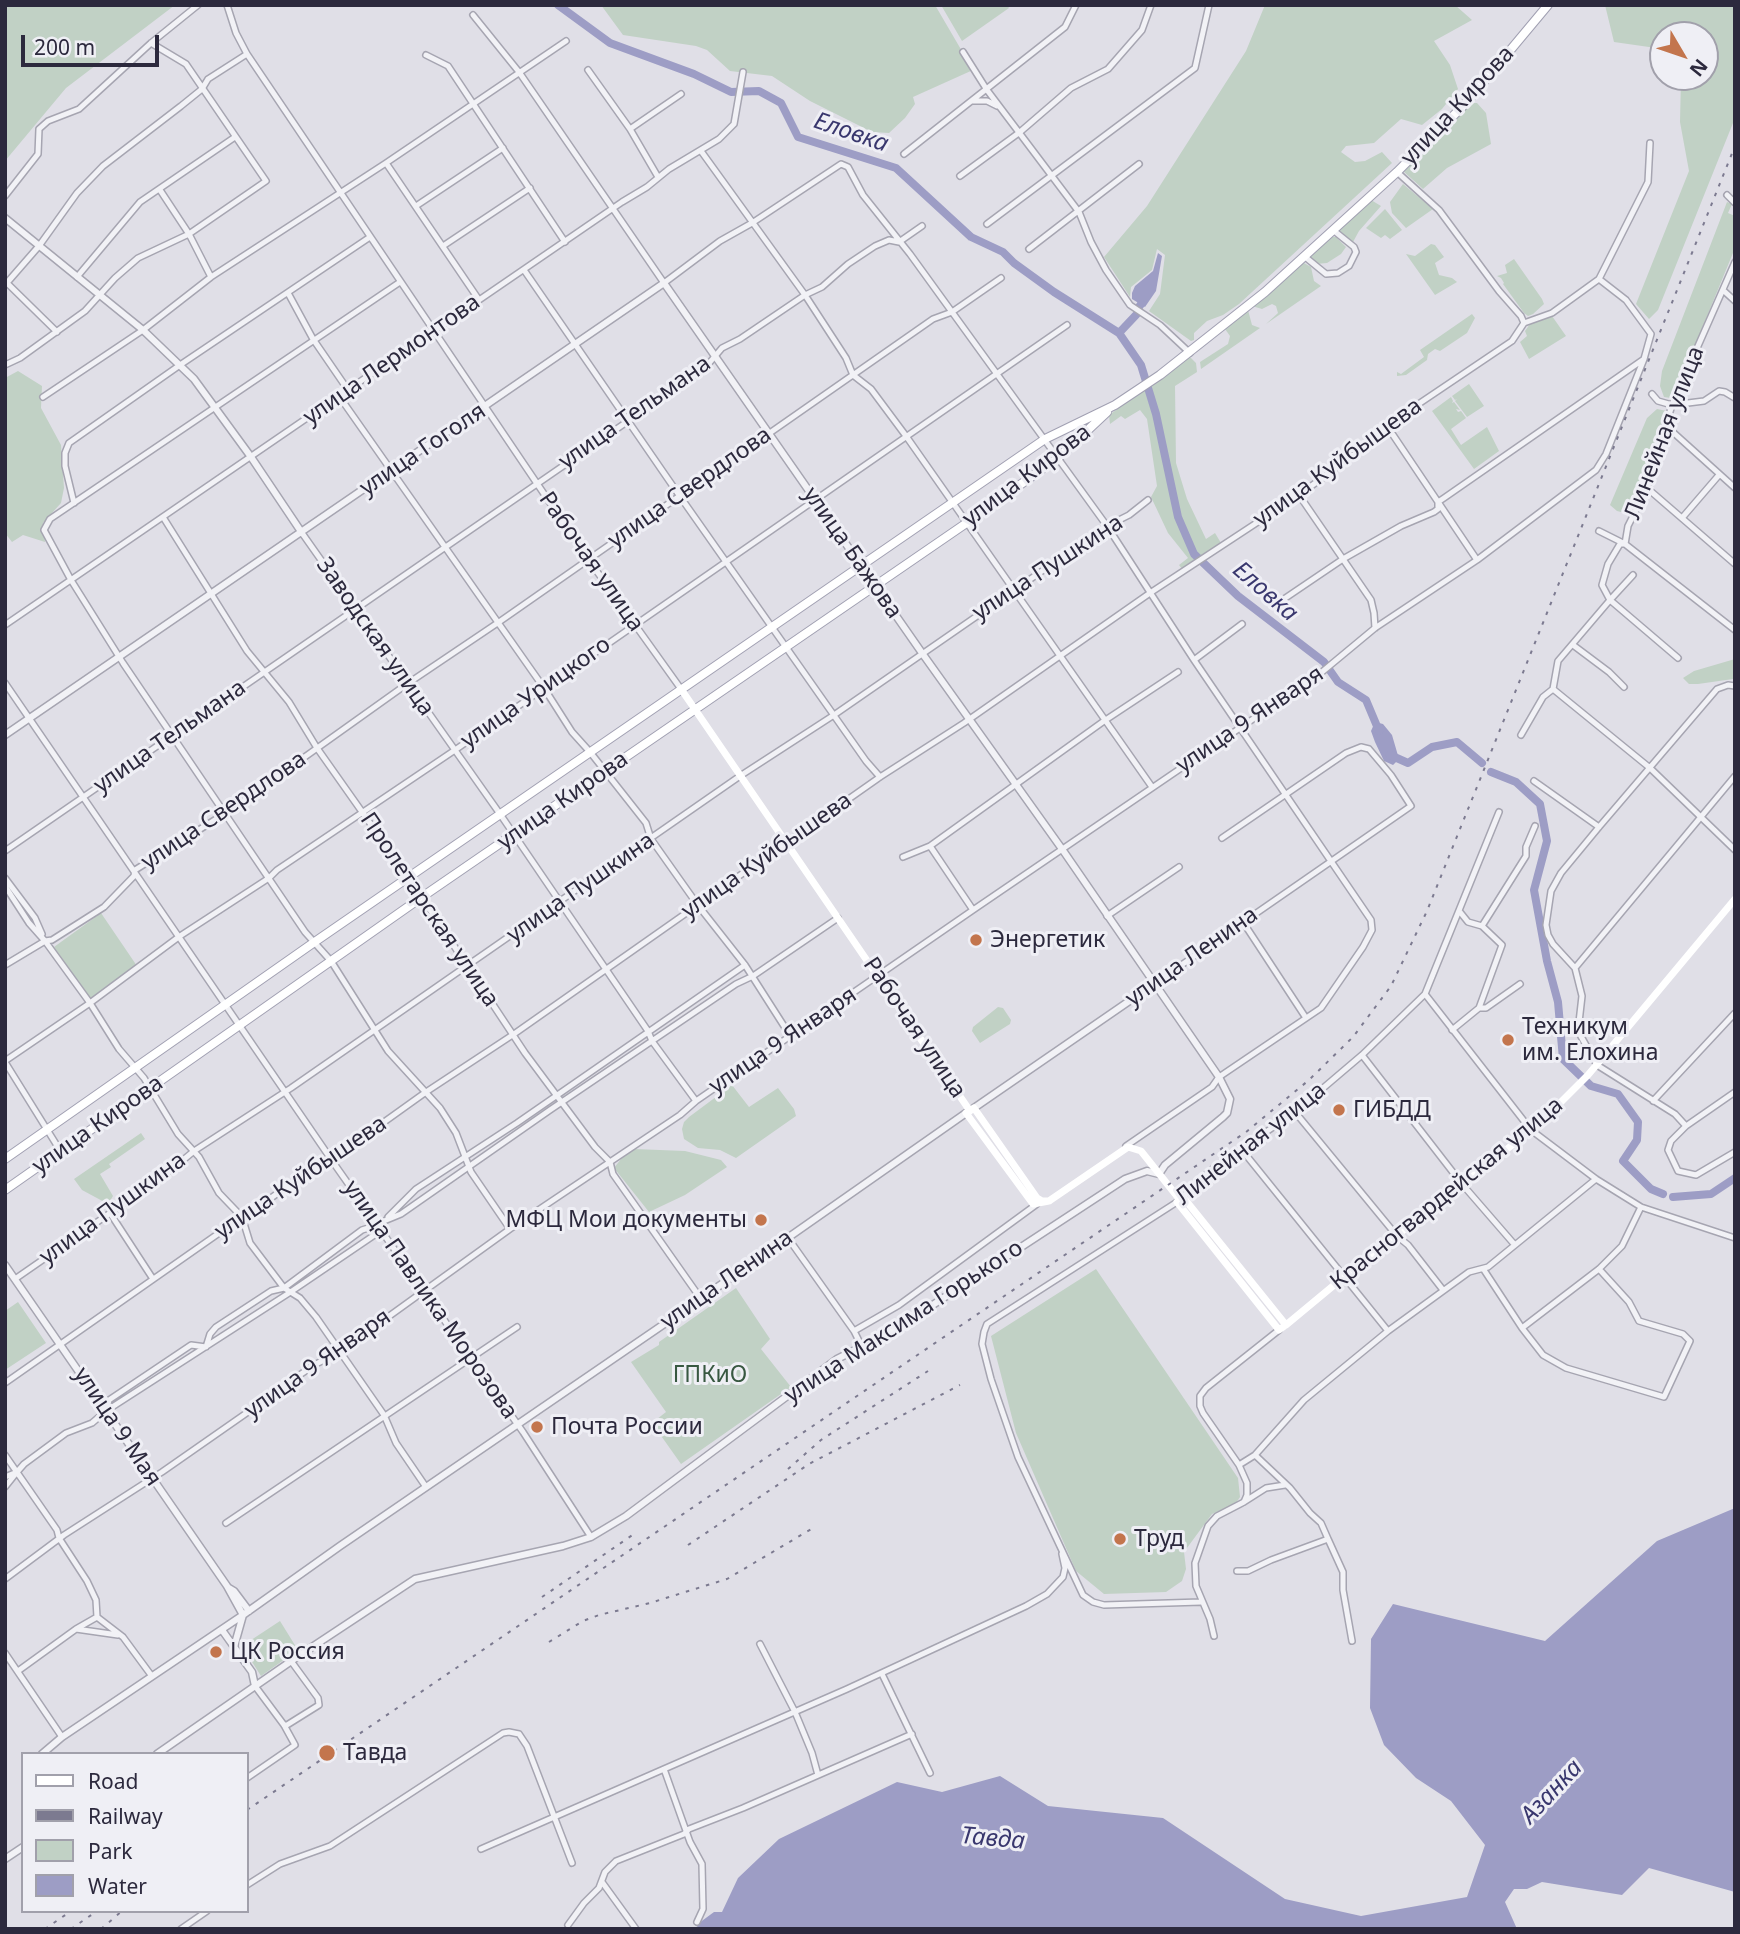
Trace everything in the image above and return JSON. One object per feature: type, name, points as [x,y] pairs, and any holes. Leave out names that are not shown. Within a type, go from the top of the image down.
[{"type":"main road","name":"улица Кирова","points":[[5,1158],[1045,439],[1115,405],[1190,353],[1265,292],[1397,172],[1466,102],[1548,5]]},
{"type":"main road","name":"улица Кирова","points":[[5,1190],[422,897],[968,522],[1059,457],[1115,405]]},
{"type":"main road","name":"Рабочая улица","points":[[681,689],[970,1111],[1029,1202],[1037,1204]]},
{"type":"main road","name":"Красногвардейская улица","points":[[1283,1328],[1531,1130],[1588,1076],[1735,899]]},
{"type":"main road","name":"Рабочая улица","points":[[970,1111],[1037,1198],[1049,1201]]},
{"type":"main road","points":[[1123,1148],[1132,1147],[1140,1151],[1283,1328]]},
{"type":"main road","name":"улица Максима Горького","points":[[1037,1204],[1049,1201],[1123,1148]]},
{"type":"street","points":[[5,196],[38,154],[39,129],[48,121],[79,108],[198,5]]},
{"type":"street","name":"Рабочая улица","points":[[227,5],[236,33],[247,54],[432,331],[588,559],[681,689]]},
{"type":"street","points":[[904,154],[1065,27],[1076,5]]},
{"type":"street","points":[[960,176],[1020,132],[1071,88],[1108,69],[1142,30],[1151,5]]},
{"type":"street","points":[[987,224],[1195,68],[1209,5]]},
{"type":"street","name":"улица Бажова","points":[[472,15],[519,72],[1219,1077],[1230,1100],[1227,1113],[1159,1174]]},
{"type":"street","points":[[43,397],[143,330],[211,277],[566,41]]},
{"type":"street","points":[[5,365],[20,358],[85,311],[138,258],[189,234],[266,181],[186,64],[151,43]]},
{"type":"street","points":[[962,51],[987,90],[1079,212],[1106,270],[1130,304],[1160,325],[1190,353]]},
{"type":"street","points":[[57,332],[6,284],[39,246],[77,193],[103,166],[202,89],[208,79],[247,54]]},
{"type":"street","points":[[426,55],[448,66],[565,242]]},
{"type":"street","points":[[588,70],[631,129],[658,177]]},
{"type":"street","name":"улица Лермонтова","points":[[5,625],[658,177],[729,132],[734,124],[743,72]]},
{"type":"street","points":[[631,129],[681,94]]},
{"type":"street","points":[[970,102],[979,99],[1002,110]]},
{"type":"street","points":[[77,277],[141,202],[234,137]]},
{"type":"street","points":[[1599,279],[1648,182],[1650,143]]},
{"type":"street","points":[[416,206],[503,148]]},
{"type":"street","points":[[701,151],[805,295],[846,358],[853,375],[871,390],[954,502],[1152,787]]},
{"type":"street","points":[[386,163],[479,300]]},
{"type":"street","name":"улица Гоголя","points":[[5,736],[576,345],[687,264],[841,164],[852,174],[863,195],[899,242]]},
{"type":"street","points":[[1029,249],[1139,164]]},
{"type":"street","points":[[1397,172],[1439,210],[1524,323]]},
{"type":"street","points":[[443,246],[530,188]]},
{"type":"street","points":[[160,190],[189,234],[211,277]]},
{"type":"street","points":[[1727,195],[1735,203]]},
{"type":"street","name":"Заводская улица","points":[[5,218],[143,330],[180,365],[215,406],[354,610],[561,902],[648,1031],[652,1041],[696,1101]]},
{"type":"street","name":"улица Тельмана","points":[[5,851],[705,368],[722,348],[822,287],[848,264],[875,246],[889,240],[899,242],[922,226]]},
{"type":"street","points":[[1304,256],[1326,274],[1338,274],[1349,266],[1356,252],[1354,247],[1333,230]]},
{"type":"street","points":[[74,503],[65,466],[65,453],[69,443],[370,237]]},
{"type":"street","points":[[899,242],[1059,457],[1240,728],[1332,860]]},
{"type":"street","name":"Линейная улица","points":[[1610,600],[1601,585],[1608,564],[1620,544],[1625,544],[1628,526],[1647,488],[1672,405],[1735,262]]},
{"type":"street","points":[[524,270],[786,648],[880,777]]},
{"type":"street","name":"улица Свердлова","points":[[5,965],[45,941],[52,940],[104,907],[134,876],[135,870],[224,814],[933,319],[952,312],[1001,278]]},
{"type":"street","name":"улица Куйбышева","points":[[5,1384],[301,1176],[332,1159],[514,1034],[604,968],[880,777],[1299,495],[1420,403],[1512,341],[1524,323],[1552,313],[1599,279]]},
{"type":"street","name":"улица 9 Января","points":[[5,1579],[59,1538],[153,1478],[316,1364],[338,1353],[510,1229],[1322,673],[1375,628],[1476,560],[1596,470],[1606,454],[1644,359],[1651,334],[1626,300],[1599,279]]},
{"type":"street","points":[[400,282],[50,519],[44,530],[71,580],[224,814],[305,932],[316,941],[331,961],[388,1051],[440,1108],[456,1133],[471,1172],[510,1229]]},
{"type":"street","points":[[1724,291],[1735,301]]},
{"type":"street","points":[[288,293],[313,339],[348,390]]},
{"type":"street","name":"улица Урицкого","points":[[5,1062],[180,936],[455,750],[1067,325]]},
{"type":"street","points":[[1438,502],[1644,359]]},
{"type":"street","points":[[1652,394],[1658,401],[1672,405],[1704,401],[1719,391],[1725,391],[1735,398]]},
{"type":"street","points":[[340,396],[499,622],[572,732],[646,823],[651,839],[753,976],[791,1037]]},
{"type":"street","points":[[1665,425],[1735,488]]},
{"type":"street","points":[[1389,429],[1476,560]]},
{"type":"street","points":[[1682,518],[1719,475]]},
{"type":"street","points":[[1647,488],[1735,564]]},
{"type":"street","points":[[1299,495],[1371,600],[1375,628]]},
{"type":"street","name":"улица Пушкина","points":[[15,1279],[165,1175],[194,1151],[287,1091],[740,776],[834,715],[1107,526],[1129,516],[1148,500]]},
{"type":"street","points":[[1278,603],[1343,559],[1401,526],[1434,512],[1438,509],[1438,502]]},
{"type":"street","name":"Пролетарская улица","points":[[163,517],[264,673],[289,702],[317,748],[409,877],[525,1053],[595,1147],[610,1161],[613,1174],[701,1298]]},
{"type":"street","points":[[1599,531],[1625,544],[1735,630]]},
{"type":"street","points":[[1521,735],[1543,697],[1553,689],[1558,661],[1633,575]]},
{"type":"street","points":[[1610,600],[1678,658]]},
{"type":"street","points":[[1194,660],[1242,624]]},
{"type":"street","points":[[1573,645],[1624,687]]},
{"type":"street","points":[[904,857],[930,846],[1104,720],[1178,672]]},
{"type":"street","name":"улица Павлика Морозова","points":[[5,683],[332,1159],[381,1223],[591,1537]]},
{"type":"street","points":[[1686,1126],[1675,1114],[1597,1065],[1578,1031],[1582,996],[1575,968],[1563,957],[1548,935],[1548,903],[1551,891],[1562,873],[1717,689],[1728,685],[1735,686]]},
{"type":"street","points":[[1553,689],[1650,768],[1735,850]]},
{"type":"street","name":"улица Ленина","points":[[44,1752],[151,1675],[222,1630],[1411,806],[1369,748],[1361,747],[1346,752],[1286,793]]},
{"type":"street","points":[[1575,968],[1735,776]]},
{"type":"street","points":[[1534,781],[1599,827]]},
{"type":"street","points":[[1222,838],[1286,793]]},
{"type":"street","name":"Линейная улица","points":[[1062,1554],[1018,1457],[991,1379],[982,1345],[987,1324],[1180,1200],[1211,1170],[1295,1112],[1362,1055],[1425,994],[1499,812]]},
{"type":"street","points":[[1482,926],[1526,856],[1526,847],[1535,826]]},
{"type":"street","points":[[930,846],[973,910]]},
{"type":"street","name":"улица Максима Горького","points":[[1123,1148],[1212,1087],[1219,1077],[1321,1008],[1372,930],[1371,920],[1332,860]]},
{"type":"street","points":[[1107,916],[1179,867]]},
{"type":"street","points":[[5,878],[35,918],[45,941]]},
{"type":"street","points":[[5,886],[29,923],[90,1003],[119,1049],[151,1089],[219,1193],[242,1217],[250,1243],[286,1290],[300,1298],[384,1415],[396,1443],[426,1487]]},
{"type":"street","points":[[1452,1030],[1479,1008],[1502,945],[1482,926],[1468,922],[1460,912]]},
{"type":"street","points":[[5,1487],[24,1464],[66,1433],[92,1423],[106,1411],[206,1347],[286,1290],[362,1230],[401,1214],[736,984],[753,976],[838,918]]},
{"type":"street","points":[[1243,922],[1306,1018]]},
{"type":"street","points":[[206,1347],[210,1334],[216,1327],[271,1291],[286,1290],[373,1236],[381,1223],[416,1189],[745,965]]},
{"type":"street","points":[[1479,1008],[1486,1008],[1520,984]]},
{"type":"street","points":[[1425,994],[1531,1130],[1596,1179],[1641,1207],[1735,1238]]},
{"type":"street","points":[[1653,1101],[1735,1013]]},
{"type":"street","points":[[1362,1055],[1462,1184],[1514,1244]]},
{"type":"street","points":[[5,1062],[61,1152]]},
{"type":"street","points":[[1735,1092],[1686,1126],[1671,1141],[1668,1150],[1678,1171],[1685,1174],[1702,1174],[1712,1164],[1735,1152]]},
{"type":"street","points":[[1295,1112],[1443,1290]]},
{"type":"street","points":[[1242,1150],[1388,1331]]},
{"type":"street","name":"улица Максима Горького","points":[[160,1752],[415,1579],[563,1546],[591,1537],[626,1516],[837,1359],[877,1340],[952,1294],[1125,1179],[1147,1171],[1159,1174]]},
{"type":"street","points":[[1484,1270],[1596,1179]]},
{"type":"street","name":"улица Максима Горького","points":[[854,1331],[899,1305],[1037,1204]]},
{"type":"street","points":[[1522,1328],[1599,1269],[1628,1239],[1641,1207]]},
{"type":"street","points":[[110,1213],[153,1279]]},
{"type":"street","points":[[788,1238],[854,1331],[862,1347]]},
{"type":"street","name":"улица 9 Мая","points":[[5,1265],[246,1613]]},
{"type":"street","points":[[1244,1502],[1247,1483],[1240,1465],[1255,1455],[1304,1399],[1388,1331],[1469,1272],[1478,1269],[1484,1270],[1543,1355],[1566,1368],[1664,1397],[1690,1341],[1673,1330],[1639,1321],[1629,1302],[1599,1269]]},
{"type":"street","points":[[226,1522],[517,1327]]},
{"type":"street","name":"Красногвардейская улица","points":[[1240,1465],[1200,1406],[1200,1396],[1206,1388],[1283,1328]]},
{"type":"street","points":[[106,1411],[109,1400],[191,1345],[206,1347]]},
{"type":"street","points":[[5,1455],[57,1530],[59,1538],[87,1581],[96,1600],[97,1617],[123,1637],[151,1675]]},
{"type":"street","points":[[1255,1455],[1321,1523],[1343,1572],[1343,1590],[1352,1641]]},
{"type":"street","points":[[5,1477],[17,1472]]},
{"type":"street","points":[[1214,1636],[1196,1586],[1195,1563],[1202,1538],[1217,1516],[1266,1488],[1285,1485]]},
{"type":"street","points":[[1237,1572],[1248,1571],[1328,1539]]},
{"type":"street","points":[[1062,1554],[1083,1595],[1093,1602],[1104,1605],[1201,1602]]},
{"type":"street","points":[[481,1849],[882,1674],[1047,1594],[1063,1577],[1065,1568],[1062,1554]]},
{"type":"street","points":[[234,1647],[246,1613]]},
{"type":"street","points":[[18,1671],[97,1617]]},
{"type":"street","points":[[76,1629],[123,1637]]},
{"type":"street","points":[[222,1630],[252,1672],[255,1686],[284,1725],[295,1745],[248,1777]]},
{"type":"street","points":[[760,1644],[795,1712],[818,1775]]},
{"type":"street","points":[[5,1653],[62,1737]]},
{"type":"street","points":[[284,1725],[318,1705],[318,1698],[291,1661]]},
{"type":"street","points":[[882,1674],[930,1773]]},
{"type":"street","points":[[248,1884],[280,1864],[330,1846],[503,1733],[514,1732],[525,1742],[572,1863]]},
{"type":"street","points":[[568,1925],[599,1888],[605,1872],[616,1861],[912,1734]]},
{"type":"street","points":[[664,1769],[702,1864],[703,1909],[697,1922]]},
{"type":"street","points":[[5,1859],[21,1848]]},
{"type":"street","points":[[601,1882],[636,1929]]},
{"type":"street","points":[[181,1929],[204,1913]]},
{"type":"green space","points":[[5,5],[175,5],[66,88],[5,161]]},
{"type":"green space","points":[[601,5],[935,5],[973,70],[913,97],[915,104],[889,133],[872,132],[810,101],[772,76],[730,71],[707,50],[623,35]]},
{"type":"green space","points":[[941,5],[1007,5],[1009,8],[962,41]]},
{"type":"green space","points":[[1265,5],[1455,5],[1472,20],[1434,41],[1450,65],[1458,89],[1442,109],[1422,125],[1401,119],[1374,143],[1346,146],[1341,152],[1355,162],[1365,161],[1382,152],[1392,163],[1239,304],[1223,315],[1207,321],[1194,333],[1194,340],[1191,341],[1149,311],[1160,294],[1165,255],[1157,249],[1152,270],[1131,287],[1130,297],[1104,257],[1147,206],[1246,51]]},
{"type":"green space","points":[[1605,5],[1735,5],[1735,118],[1658,310],[1649,319],[1636,304],[1689,171],[1680,122],[1681,91],[1719,91],[1719,21],[1649,21],[1649,47],[1614,42]]},
{"type":"green space","points":[[1469,103],[1477,103],[1486,113],[1491,144],[1447,168],[1423,189],[1403,171]]},
{"type":"green space","points":[[1403,184],[1433,209],[1406,228],[1392,213],[1390,202]]},
{"type":"green space","points":[[1371,200],[1381,206],[1353,242],[1350,242],[1339,233],[1339,229]]},
{"type":"green space","points":[[1727,202],[1732,204],[1728,213],[1735,216],[1735,248],[1676,392],[1671,398],[1664,397],[1660,386],[1662,371]]},
{"type":"green space","points":[[1385,209],[1402,230],[1390,239],[1385,235],[1381,238],[1366,228]]},
{"type":"green space","points":[[1329,237],[1336,237],[1346,247],[1341,254],[1327,263],[1316,264],[1310,256]]},
{"type":"green space","points":[[1431,244],[1435,245],[1444,257],[1435,263],[1439,275],[1457,282],[1435,295],[1406,254],[1415,256]]},
{"type":"green space","points":[[1514,259],[1544,304],[1528,316],[1497,276],[1507,273],[1505,265]]},
{"type":"green space","points":[[1304,263],[1311,267],[1314,281],[1321,286],[1266,324],[1278,313],[1276,306],[1272,304],[1262,309],[1252,306],[1299,264]]},
{"type":"green space","points":[[1248,310],[1252,325],[1260,328],[1201,369],[1200,362],[1228,344],[1230,336],[1225,329]]},
{"type":"green space","points":[[1472,314],[1475,318],[1467,333],[1440,351],[1435,349],[1428,354],[1427,360],[1406,375],[1397,376],[1397,372],[1401,374],[1424,357],[1420,350]]},
{"type":"green space","points":[[1552,316],[1566,336],[1529,359],[1520,342],[1527,336],[1525,331],[1530,324]]},
{"type":"green space","points":[[1190,357],[1196,363],[1197,372],[1175,386],[1176,463],[1187,499],[1206,539],[1215,533],[1221,543],[1182,569],[1179,565],[1188,558],[1168,533],[1151,497],[1157,486],[1147,419],[1140,410],[1125,419],[1121,416],[1110,424],[1109,415]]},
{"type":"green space","points":[[18,371],[42,386],[41,408],[61,445],[64,488],[61,503],[43,523],[45,542],[23,535],[12,542],[5,533],[5,378]]},
{"type":"green space","points":[[1469,384],[1484,406],[1467,417],[1455,401],[1457,399],[1452,396]]},
{"type":"green space","points":[[1451,397],[1452,403],[1460,410],[1456,409],[1458,412],[1461,411],[1466,418],[1451,429],[1461,445],[1487,427],[1499,451],[1474,469],[1432,411]]},
{"type":"green space","points":[[1657,409],[1667,411],[1660,433],[1625,513],[1617,511],[1610,505],[1647,418]]},
{"type":"green space","points":[[1735,659],[1733,679],[1689,684],[1683,678],[1694,671]]},
{"type":"green space","points":[[101,913],[137,966],[90,999],[54,947]]},
{"type":"green space","points":[[998,1007],[1003,1008],[1011,1020],[1010,1024],[980,1043],[972,1031],[973,1027]]},
{"type":"green space","points":[[732,1085],[749,1107],[778,1088],[794,1109],[796,1116],[736,1158],[720,1150],[698,1148],[684,1139],[682,1129],[689,1117]]},
{"type":"green space","points":[[141,1133],[145,1139],[109,1164],[111,1167],[100,1174],[113,1196],[108,1204],[82,1190],[74,1179]]},
{"type":"green space","points":[[634,1149],[685,1151],[721,1160],[727,1167],[685,1195],[649,1212],[614,1168]]},
{"type":"green space","points":[[1096,1269],[1238,1478],[1240,1497],[1236,1503],[1212,1514],[1184,1552],[1186,1569],[1182,1581],[1166,1592],[1104,1594],[1076,1571],[1016,1433],[991,1336]]},
{"type":"green space","name":"ГПКиО","points":[[736,1288],[770,1339],[761,1349],[791,1387],[681,1464],[652,1423],[666,1412],[631,1362],[659,1345],[659,1342]]},
{"type":"green space","points":[[18,1302],[46,1343],[5,1370],[5,1311]]},
{"type":"green space","points":[[280,1621],[298,1650],[261,1676],[242,1646]]},
{"type":"water","points":[[1158,253],[1162,256],[1156,291],[1145,307],[1132,299],[1132,293],[1135,286],[1153,271]]},
{"type":"water","points":[[1375,722],[1383,724],[1392,735],[1399,759],[1393,765],[1384,761],[1375,742],[1371,731]]},
{"type":"water","name":"Азанка","points":[[1735,1508],[1735,1892],[1649,1868],[1622,1895],[1542,1882],[1527,1889],[1514,1889],[1505,1902],[1517,1929],[696,1929],[699,1923],[714,1912],[722,1912],[738,1878],[779,1839],[897,1782],[942,1792],[1000,1776],[1048,1806],[1163,1818],[1285,1899],[1361,1916],[1467,1897],[1485,1845],[1451,1801],[1416,1778],[1384,1745],[1370,1708],[1371,1639],[1393,1604],[1545,1641],[1657,1541]]},
{"type":"waterway","name":"Еловка","points":[[558,5],[610,43],[694,74],[731,92],[759,91],[781,103],[798,137],[896,168],[971,237],[1003,252],[1054,292],[1119,333],[1141,365],[1156,414],[1178,517],[1194,554],[1238,596],[1324,662],[1338,682],[1366,700],[1379,731]]},
{"type":"waterway","name":"Еловка","points":[[1119,333],[1136,315]]},
{"type":"waterway","name":"Еловка","points":[[1390,755],[1408,763],[1432,747],[1457,742],[1482,763]]},
{"type":"waterway","name":"Еловка","points":[[1491,772],[1516,782],[1540,804],[1547,841],[1534,890],[1547,961],[1558,1002],[1563,1059],[1591,1086],[1618,1094],[1638,1122],[1637,1140],[1623,1161],[1651,1189],[1663,1194]]},
{"type":"waterway","name":"Еловка","points":[[1673,1197],[1711,1194],[1735,1178]]},
{"type":"railway","points":[[248,1809],[1246,1132],[1309,1080],[1353,1037],[1391,986],[1427,911],[1735,146]]},
{"type":"railway","points":[[788,1469],[821,1440],[928,1371]]},
{"type":"railway","points":[[688,1545],[809,1464],[960,1385]]},
{"type":"railway","points":[[549,1642],[583,1621],[599,1615],[650,1603],[727,1579],[813,1528]]},
{"type":"railway","points":[[542,1597],[634,1534]]},
{"type":"railway","points":[[45,1929],[68,1913]]},
{"type":"railway","points":[[71,1929],[94,1913]]},
{"type":"railway","points":[[101,1929],[120,1913]]},
{"type":"place","name":"Энергетик","points":[[976,940]]},
{"type":"place","name":"Техникум им. Елохина","points":[[1508,1040]]},
{"type":"place","name":"ГИБДД","points":[[1339,1110]]},
{"type":"place","name":"МФЦ Мои документы","points":[[761,1220]]},
{"type":"place","name":"Почта России","points":[[537,1427]]},
{"type":"place","name":"Труд","points":[[1120,1539]]},
{"type":"place","name":"ЦК Россия","points":[[216,1652]]},
{"type":"place","name":"Тавда","points":[[327,1753]]}]
